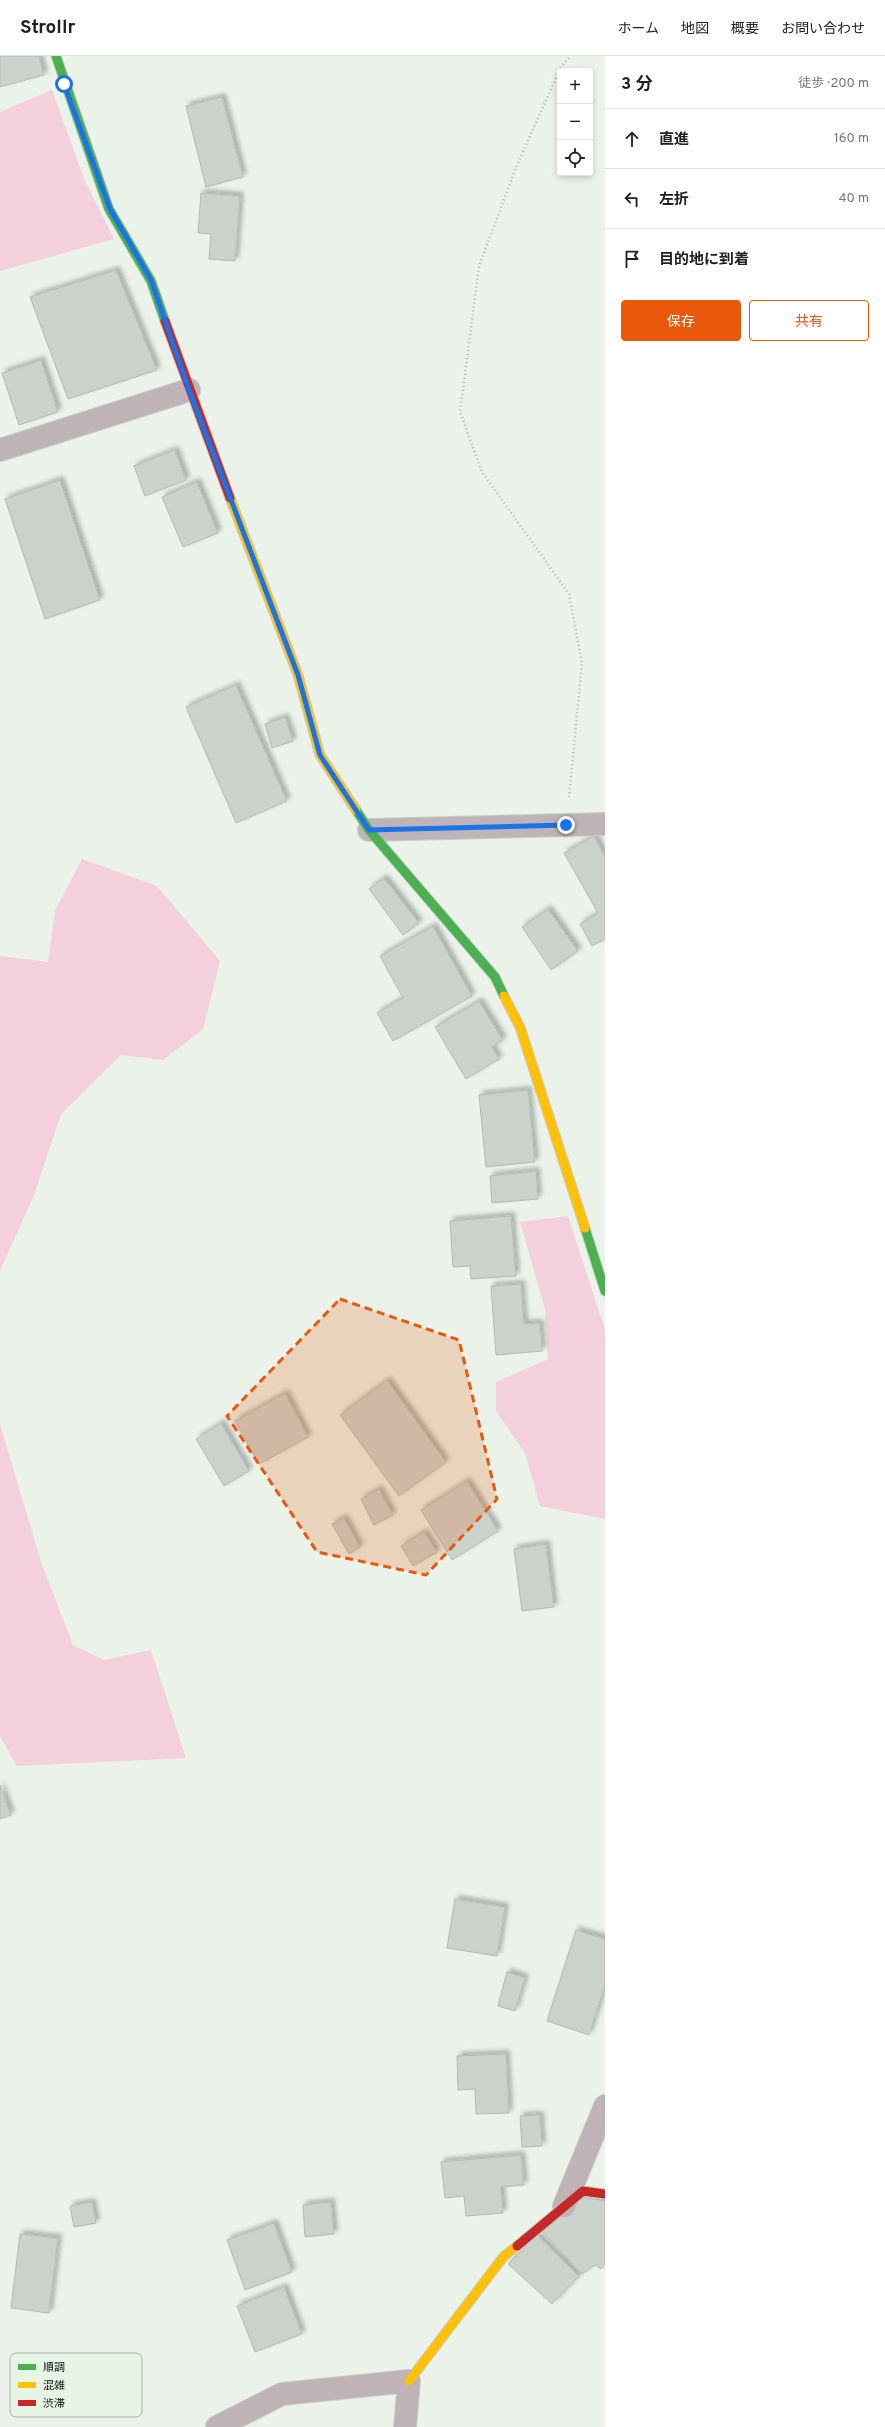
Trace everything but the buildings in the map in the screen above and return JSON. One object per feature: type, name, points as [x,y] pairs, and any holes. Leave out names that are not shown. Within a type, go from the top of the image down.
[{"type":"street","points":[[56,56],[110,209],[151,280],[189,390],[298,675],[320,755],[369,830],[496,977],[520,1027],[605,1291]]},
{"type":"street","points":[[0,450],[189,390]]},
{"type":"street","points":[[369,830],[605,824]]},
{"type":"street","points":[[564,2206],[605,2106]]},
{"type":"street","points":[[405,2427],[409,2381],[504,2256],[583,2190],[605,2194]]},
{"type":"street","points":[[218,2427],[282,2394],[409,2381]]},
{"type":"path","points":[[566,825],[582,663],[569,594],[482,472],[460,412],[479,266],[517,165],[561,67],[572,56]]},
{"type":"highlighted area","points":[[340,1299],[459,1340],[497,1499],[426,1575],[317,1552],[227,1416]]},
{"type":"shaded area","points":[[52,90],[84,179],[114,239],[0,271],[0,112]]},
{"type":"shaded area","points":[[82,859],[157,886],[220,961],[203,1029],[163,1060],[121,1055],[61,1114],[34,1195],[0,1271],[0,956],[48,962],[55,911]]},
{"type":"shaded area","points":[[568,1216],[605,1330],[605,1519],[540,1506],[525,1453],[496,1411],[496,1382],[548,1359],[545,1309],[520,1222]]},
{"type":"shaded area","points":[[0,1424],[41,1562],[73,1645],[104,1660],[151,1650],[186,1758],[17,1766],[0,1736]]},
{"type":"traffic: fast","points":[[56,56],[109,209],[151,281],[165,321]]},
{"type":"traffic: fast","points":[[356,810],[369,830],[495,977],[504,996]]},
{"type":"traffic: fast","points":[[585,1228],[605,1291]]},
{"type":"traffic: slow","points":[[230,498],[298,675],[320,755],[356,810]]},
{"type":"traffic: slow","points":[[504,996],[520,1027],[585,1228]]},
{"type":"traffic: slow","points":[[409,2381],[504,2256],[517,2246]]},
{"type":"traffic: jam","points":[[165,321],[230,498]]},
{"type":"traffic: jam","points":[[517,2246],[583,2191],[605,2194]]},
{"type":"route","points":[[64,84],[110,209],[151,280],[189,390],[298,675],[320,755],[369,830],[566,825]]}]
